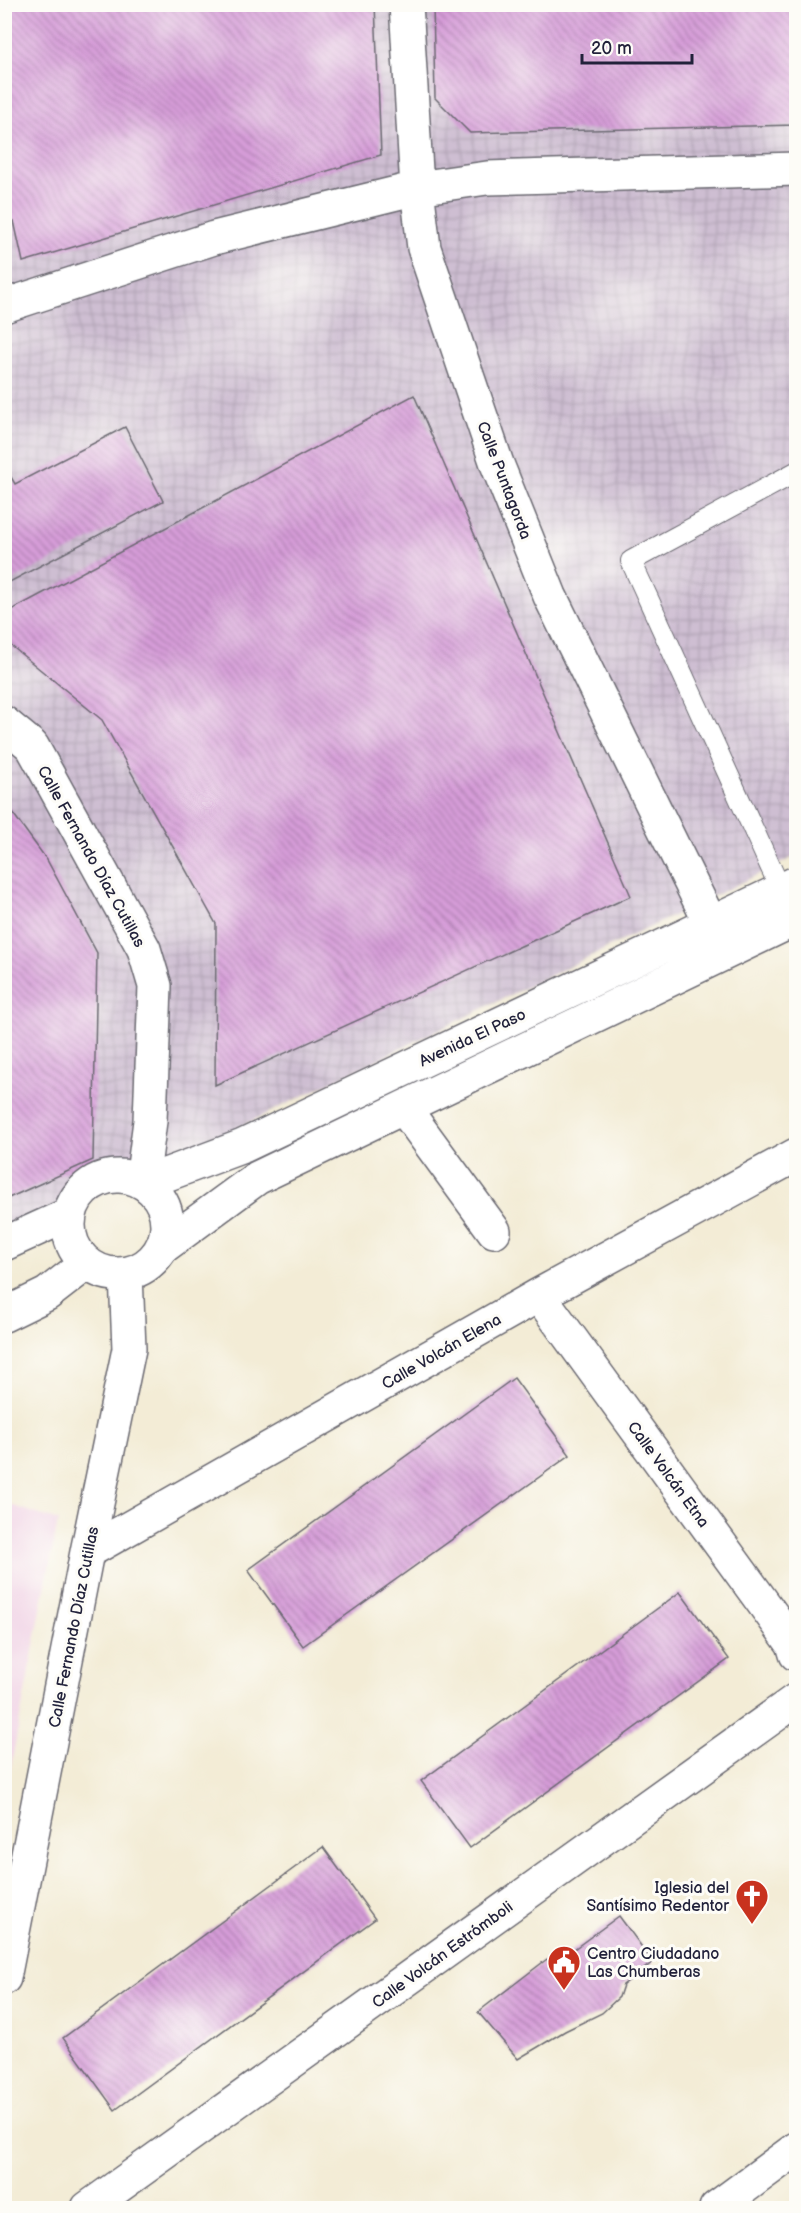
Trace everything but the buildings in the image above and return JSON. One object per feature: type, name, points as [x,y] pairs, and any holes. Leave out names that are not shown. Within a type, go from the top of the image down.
[{"type":"street","name":"Calle Puntagorda","points":[[406,4],[417,188],[424,248],[497,464],[550,596],[711,924]]},
{"type":"street","points":[[4,306],[214,238],[417,188],[487,178],[796,169]]},
{"type":"street","name":"Calle Fernando Díaz Cutillas","points":[[4,723],[32,746],[144,949],[155,986],[150,1120],[143,1182]]},
{"type":"street","name":"Avenida El Paso","points":[[143,1182],[243,1146],[789,887]]},
{"type":"street","name":"Avenida El Paso","points":[[163,1247],[257,1178],[796,919]]},
{"type":"street","points":[[404,1108],[494,1231]]},
{"type":"street","name":"Calle Volcán Elena","points":[[87,1552],[539,1295],[796,1155]]},
{"type":"street","points":[[113,1176],[143,1182],[155,1193],[163,1205],[167,1218],[167,1233],[163,1247],[154,1260],[141,1269],[126,1274],[111,1274],[98,1270],[78,1254],[72,1242],[70,1214],[76,1200],[85,1188],[98,1180],[113,1176]]},
{"type":"street","points":[[4,1244],[70,1214]]},
{"type":"street","points":[[4,1315],[47,1294],[87,1263]]},
{"type":"street","name":"Calle Fernando Díaz Cutillas","points":[[4,1978],[129,1349],[126,1274]]},
{"type":"street","name":"Calle Volcán Etna","points":[[539,1295],[793,1644],[796,1654]]},
{"type":"street","name":"Calle Volcán Estrómboli","points":[[88,2208],[796,1700]]},
{"type":"street","points":[[716,2208],[796,2149]]},
{"type":"lane","points":[[789,887],[631,561],[796,472]]},
{"type":"shaded area","points":[[5,5],[796,5],[796,856],[5,1241]]},
{"type":"shaded area","points":[[4,1503],[58,1521],[5,1796]]},
{"type":"place","name":"Iglesia del Santísimo Redentor","points":[[752,1925]]},
{"type":"place","name":"Centro Ciudadano Las Chumberas","points":[[564,1991]]}]
